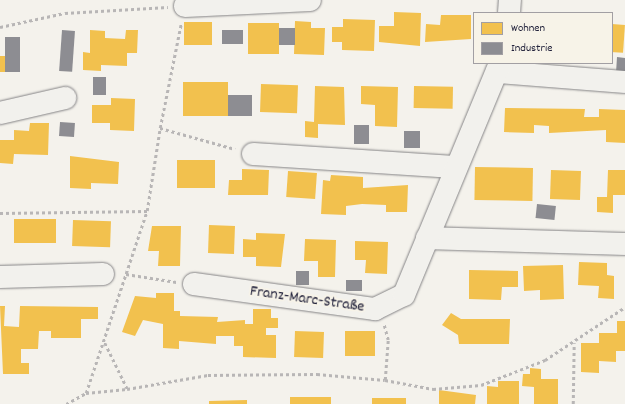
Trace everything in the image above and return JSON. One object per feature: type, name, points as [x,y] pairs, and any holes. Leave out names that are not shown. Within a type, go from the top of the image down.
[{"type":"street","points":[[185,6],[310,0]]},
{"type":"street","points":[[509,12],[510,0]]},
{"type":"street","name":"Franz-Marc-Straße","points":[[194,284],[376,309],[404,295],[455,167],[499,68],[625,82]]},
{"type":"street","points":[[0,112],[64,98]]},
{"type":"street","points":[[252,154],[455,167]]},
{"type":"street","points":[[426,238],[625,244]]},
{"type":"street","points":[[0,277],[103,274]]},
{"type":"path","points":[[0,27],[65,13],[185,6],[160,128],[147,211],[86,393]]},
{"type":"path","points":[[160,128],[252,154]]},
{"type":"path","points":[[0,213],[147,211]]},
{"type":"path","points":[[103,274],[127,274],[194,284]]},
{"type":"path","points":[[66,404],[86,393],[208,375],[317,374],[385,380],[433,388],[481,385],[545,360],[574,343],[625,308]]},
{"type":"path","points":[[376,309],[388,340],[385,380]]},
{"type":"path","points":[[104,342],[127,388]]},
{"type":"path","points":[[573,404],[574,343]]},
{"type":"building: Wohnen","points":[[394,12],[421,13],[420,46],[379,42],[379,26],[394,26]]},
{"type":"building: Wohnen","points":[[441,15],[471,15],[471,39],[425,42],[426,24],[440,25]]},
{"type":"building: Wohnen","points":[[343,19],[375,20],[374,51],[342,50],[342,42],[332,42],[332,27],[343,27]]},
{"type":"building: Wohnen","points":[[295,21],[311,22],[311,28],[325,28],[324,55],[294,54]]},
{"type":"building: Wohnen","points":[[184,22],[212,22],[212,45],[184,45]]},
{"type":"building: Wohnen","points":[[248,23],[279,23],[279,54],[248,54]]},
{"type":"building: Wohnen","points":[[613,24],[625,25],[623,53],[613,52]]},
{"type":"building: Wohnen","points":[[90,30],[105,31],[105,38],[125,39],[126,30],[138,30],[137,53],[127,53],[127,66],[101,65],[101,71],[83,70],[83,52],[90,53]]},
{"type":"building: Wohnen","points":[[0,56],[5,56],[5,72],[0,72]]},
{"type":"building: Wohnen","points":[[183,82],[228,82],[228,116],[183,116]]},
{"type":"building: Wohnen","points":[[261,84],[298,85],[297,113],[260,112]]},
{"type":"building: Wohnen","points":[[315,86],[344,87],[345,125],[318,124],[318,138],[305,137],[305,121],[314,122]]},
{"type":"building: Wohnen","points":[[361,86],[398,87],[397,127],[375,126],[375,105],[361,104]]},
{"type":"building: Wohnen","points":[[414,86],[453,87],[453,109],[414,108]]},
{"type":"building: Wohnen","points":[[111,98],[135,99],[134,131],[110,130],[110,123],[92,123],[92,105],[111,105]]},
{"type":"building: Wohnen","points":[[505,108],[585,109],[584,117],[599,117],[599,109],[625,110],[625,143],[606,142],[606,130],[549,133],[549,126],[534,125],[534,133],[504,132]]},
{"type":"building: Wohnen","points":[[30,123],[49,123],[48,155],[14,154],[13,164],[0,163],[0,140],[14,140],[14,130],[29,131]]},
{"type":"building: Wohnen","points":[[70,156],[119,162],[118,184],[91,183],[91,189],[70,188]]},
{"type":"building: Wohnen","points":[[177,160],[215,160],[215,188],[177,188]]},
{"type":"building: Wohnen","points":[[475,167],[533,168],[532,201],[474,200]]},
{"type":"building: Wohnen","points":[[242,169],[269,170],[268,195],[228,195],[229,180],[242,180]]},
{"type":"building: Wohnen","points":[[551,170],[581,171],[580,200],[550,199]]},
{"type":"building: Wohnen","points":[[608,170],[625,170],[625,195],[613,195],[613,213],[597,212],[597,197],[607,197]]},
{"type":"building: Wohnen","points":[[288,171],[317,173],[315,199],[286,197]]},
{"type":"building: Wohnen","points":[[331,175],[363,177],[363,188],[408,185],[407,212],[386,212],[386,205],[362,204],[346,206],[346,215],[321,214],[323,180],[330,181]]},
{"type":"building: Wohnen","points":[[14,219],[56,219],[56,243],[14,243]]},
{"type":"building: Wohnen","points":[[73,220],[111,221],[110,247],[72,246]]},
{"type":"building: Wohnen","points":[[209,225],[235,226],[234,254],[208,253]]},
{"type":"building: Wohnen","points":[[152,226],[181,226],[180,266],[158,266],[159,251],[148,251]]},
{"type":"building: Wohnen","points":[[256,233],[285,234],[281,267],[256,266],[256,257],[243,257],[243,239],[256,240]]},
{"type":"building: Wohnen","points":[[305,239],[336,240],[335,277],[318,277],[318,261],[304,261]]},
{"type":"building: Wohnen","points":[[355,241],[388,242],[387,274],[365,273],[366,260],[355,260]]},
{"type":"building: Wohnen","points":[[579,262],[607,263],[607,275],[614,276],[614,299],[598,298],[599,286],[578,285]]},
{"type":"building: Wohnen","points":[[563,265],[564,299],[540,300],[540,290],[524,291],[523,266]]},
{"type":"building: Wohnen","points":[[469,270],[518,271],[518,287],[502,287],[501,300],[469,299]]},
{"type":"building: Wohnen","points":[[156,293],[174,293],[174,311],[180,311],[180,316],[218,317],[217,322],[245,320],[245,324],[253,324],[253,309],[271,309],[271,318],[278,318],[278,328],[266,328],[266,335],[276,335],[276,358],[243,357],[243,346],[234,346],[234,336],[216,336],[216,344],[179,341],[179,349],[163,348],[163,324],[143,320],[135,336],[122,332],[135,296],[156,298]]},
{"type":"building: Wohnen","points":[[0,306],[5,306],[4,326],[19,327],[20,306],[98,307],[98,319],[81,319],[81,338],[51,338],[51,331],[39,331],[38,349],[21,349],[21,363],[29,363],[29,374],[3,374]]},
{"type":"building: Wohnen","points":[[451,313],[461,319],[510,319],[509,344],[459,344],[458,335],[442,325]]},
{"type":"building: Wohnen","points":[[617,321],[625,321],[625,351],[616,351],[616,362],[599,361],[599,373],[581,372],[581,343],[599,343],[599,333],[617,333]]},
{"type":"building: Wohnen","points":[[295,331],[324,332],[323,358],[294,357]]},
{"type":"building: Wohnen","points":[[345,331],[375,331],[375,356],[345,356]]},
{"type":"building: Wohnen","points":[[530,368],[541,369],[541,379],[558,379],[558,404],[534,404],[534,387],[522,386],[523,374],[530,374]]},
{"type":"building: Wohnen","points":[[498,381],[519,381],[519,404],[487,404],[487,386],[498,387]]},
{"type":"building: Wohnen","points":[[439,390],[476,395],[475,404],[439,404]]},
{"type":"building: Wohnen","points":[[290,397],[331,397],[331,404],[290,404]]},
{"type":"building: Wohnen","points":[[372,398],[406,398],[406,404],[372,404]]},
{"type":"building: Wohnen","points":[[247,400],[247,404],[209,404],[209,401]]},
{"type":"building: Industrie","points":[[279,28],[295,28],[295,45],[279,45]]},
{"type":"building: Industrie","points":[[62,30],[75,31],[72,72],[59,71]]},
{"type":"building: Industrie","points":[[222,30],[243,30],[243,44],[222,44]]},
{"type":"building: Industrie","points":[[5,37],[20,37],[20,72],[5,72]]},
{"type":"building: Industrie","points":[[617,57],[625,58],[625,73],[616,73]]},
{"type":"building: Industrie","points":[[93,77],[106,77],[106,95],[93,95]]},
{"type":"building: Industrie","points":[[228,95],[252,95],[252,116],[228,116]]},
{"type":"building: Industrie","points":[[60,122],[75,123],[74,137],[59,136]]},
{"type":"building: Industrie","points":[[354,125],[369,125],[369,144],[354,144]]},
{"type":"building: Industrie","points":[[404,131],[420,131],[420,148],[404,148]]},
{"type":"building: Industrie","points":[[537,204],[556,206],[554,220],[536,218]]},
{"type":"building: Industrie","points":[[296,271],[309,271],[309,285],[296,285]]},
{"type":"building: Industrie","points":[[346,280],[362,280],[362,291],[346,291]]}]
